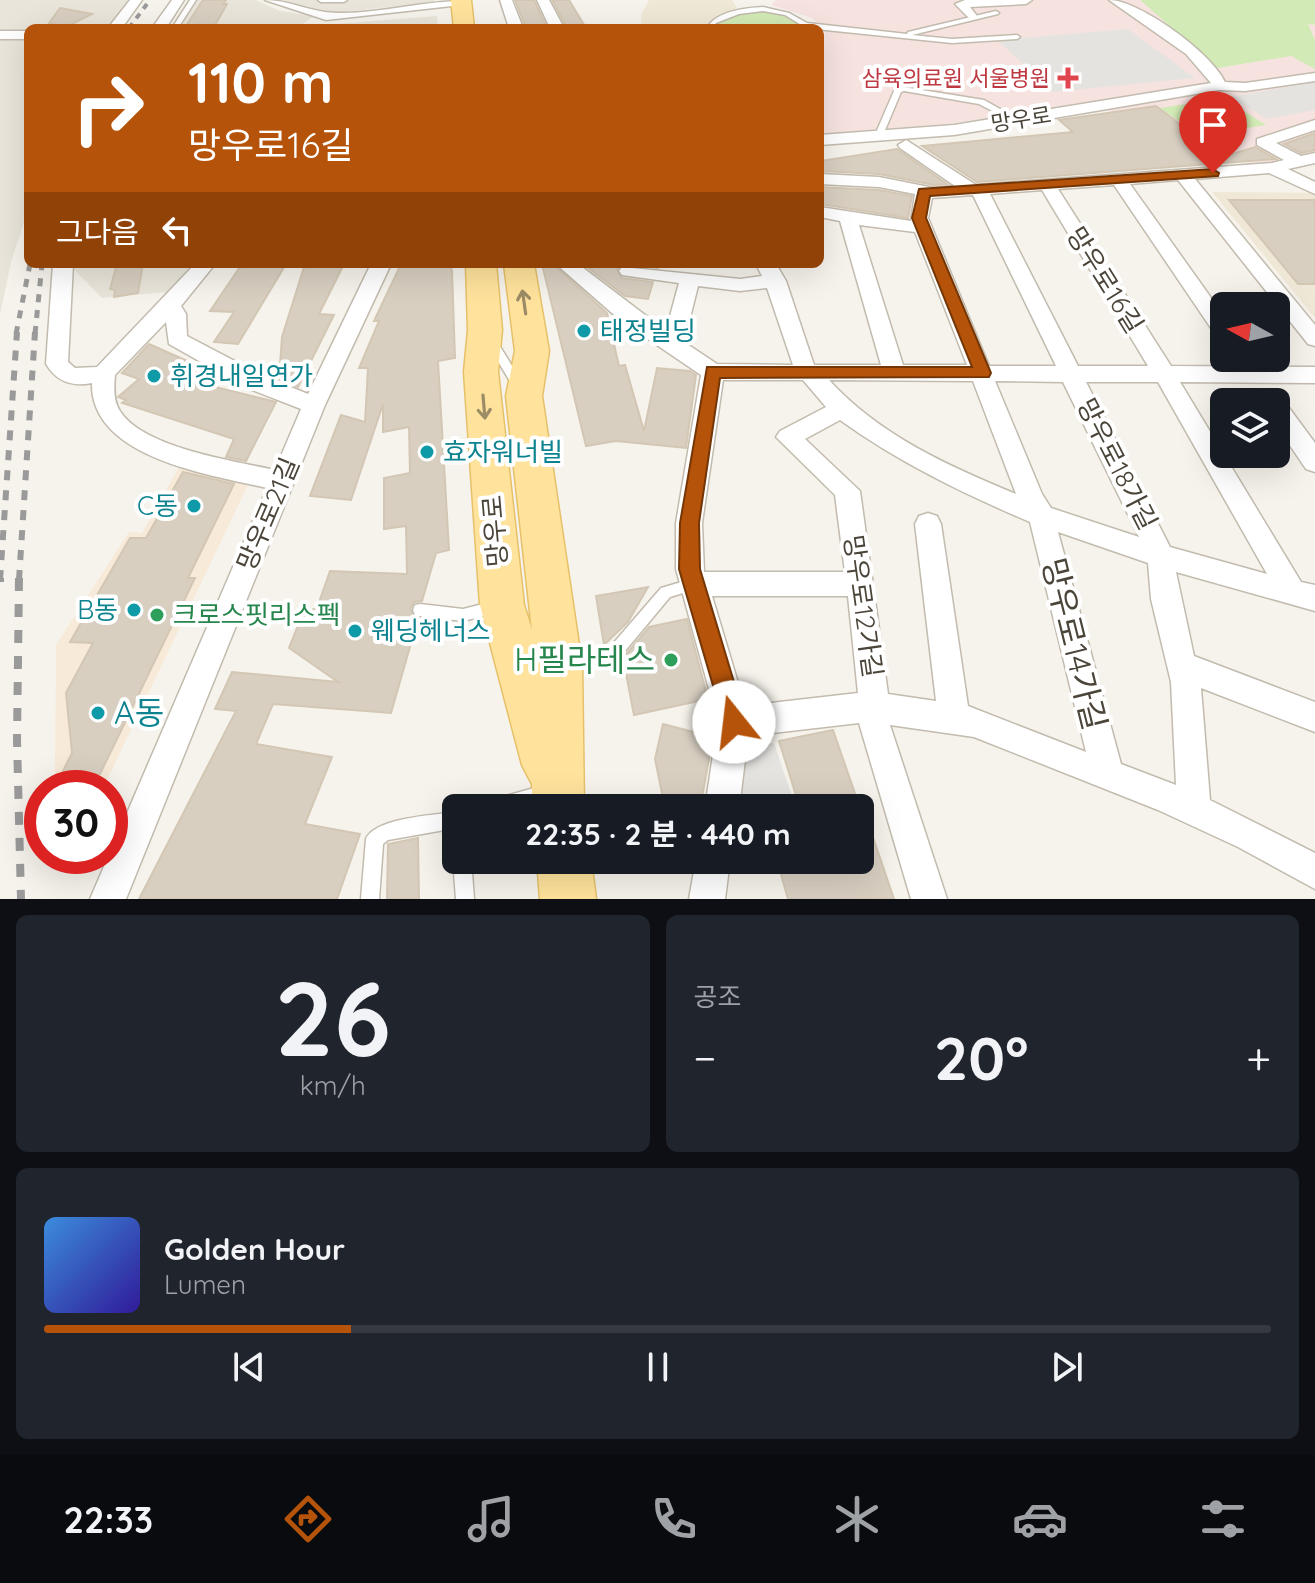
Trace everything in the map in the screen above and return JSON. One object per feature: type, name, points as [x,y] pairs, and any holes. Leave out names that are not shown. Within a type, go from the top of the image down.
[{"type":"main road","points":[[461,1],[464,24]]},
{"type":"main road","name":"망우로","points":[[481,268],[485,330],[481,372],[502,605],[531,719],[555,794]]},
{"type":"main road","name":"망우로","points":[[520,268],[532,351],[524,396],[559,665],[557,794]]},
{"type":"main road","points":[[565,874],[568,899]]},
{"type":"street","points":[[118,24],[136,0]]},
{"type":"street","points":[[162,24],[178,0]]},
{"type":"street","points":[[271,0],[326,16],[461,1]]},
{"type":"street","points":[[506,0],[515,24]]},
{"type":"street","points":[[543,0],[555,24]]},
{"type":"street","points":[[971,16],[961,4],[1026,0]]},
{"type":"street","points":[[1115,0],[1203,62],[1219,80],[1219,86]]},
{"type":"street","points":[[315,24],[326,16]]},
{"type":"street","points":[[0,35],[24,35]]},
{"type":"street","name":"망우로","points":[[824,140],[1016,120],[1219,86],[1245,87],[1315,77]]},
{"type":"street","points":[[1308,161],[1263,142],[1315,125]]},
{"type":"street","points":[[824,156],[1062,127]]},
{"type":"street","points":[[906,145],[975,189],[1072,374]]},
{"type":"street","points":[[824,179],[879,182],[924,192],[1272,168],[1308,161]]},
{"type":"street","points":[[1272,168],[1315,189]]},
{"type":"street","points":[[1183,175],[1315,339]]},
{"type":"street","points":[[1119,180],[1210,312]]},
{"type":"street","name":"망우로16길","points":[[1047,185],[1164,374]]},
{"type":"street","points":[[924,192],[919,218],[1031,499],[1040,512]]},
{"type":"street","points":[[824,212],[894,226],[923,227]]},
{"type":"street","points":[[847,215],[894,372]]},
{"type":"street","points":[[63,268],[57,364],[65,375],[74,379],[104,373]]},
{"type":"street","points":[[202,268],[170,307],[123,348],[104,373],[104,402],[116,424],[148,442],[192,459],[282,481]]},
{"type":"street","name":"망우로21길","points":[[108,899],[314,405],[379,268]]},
{"type":"street","points":[[571,268],[615,306],[713,372],[689,523],[690,569],[734,722],[724,794]]},
{"type":"street","points":[[615,306],[630,268]]},
{"type":"street","name":"망우로18가길","points":[[635,268],[740,285],[771,273],[806,371],[840,410],[882,440],[947,478],[1160,554],[1303,595]]},
{"type":"street","points":[[672,346],[690,279]]},
{"type":"street","points":[[170,307],[176,314],[176,339],[255,382],[314,405]]},
{"type":"street","name":"망우로16길","points":[[713,372],[1164,374],[1210,370]]},
{"type":"street","name":"망우로16길","points":[[1290,372],[1315,375]]},
{"type":"street","name":"망우로18가길","points":[[1072,374],[1160,554]]},
{"type":"street","name":"망우로18가길","points":[[1164,374],[1303,595]]},
{"type":"street","name":"망우로12가길","points":[[840,410],[788,437],[847,491],[875,689],[869,706],[929,899]]},
{"type":"street","points":[[1290,427],[1315,462]]},
{"type":"street","name":"망우로14가길","points":[[1040,512],[1108,776]]},
{"type":"street","points":[[928,524],[954,718]]},
{"type":"street","points":[[1160,554],[1165,599],[1186,682],[1194,809]]},
{"type":"street","points":[[695,584],[859,584]]},
{"type":"street","points":[[1182,666],[1315,717]]},
{"type":"street","name":"망우로14가길","points":[[734,722],[830,714],[869,706],[974,722],[1194,809],[1250,835],[1315,872]]},
{"type":"street","points":[[707,899],[711,874]]},
{"type":"lane","points":[[178,24],[193,0]]},
{"type":"lane","points":[[321,0],[344,0]]},
{"type":"lane","points":[[712,24],[735,11],[762,3],[804,24]]},
{"type":"lane","points":[[891,37],[949,27],[971,16],[996,13]]},
{"type":"lane","points":[[824,29],[952,41],[1017,37]]},
{"type":"lane","points":[[879,135],[898,91],[903,89],[981,102],[1016,120]]},
{"type":"lane","points":[[485,330],[524,396]]},
{"type":"lane","points":[[559,665],[615,652],[666,592],[695,584]]},
{"type":"lane","points":[[420,610],[463,615],[502,605]]},
{"type":"lane","points":[[370,899],[375,839],[385,832],[442,822]]},
{"type":"lane","points":[[463,874],[465,899]]},
{"type":"shaded area","points":[[0,0],[137,0],[118,24],[24,24],[24,222],[11,262],[0,315]]},
{"type":"shaded area","points":[[188,0],[256,0],[280,11],[314,16],[302,24],[173,24]]},
{"type":"shaded area","points":[[281,0],[434,0],[434,2],[333,13]]},
{"type":"shaded area","points":[[649,0],[732,0],[737,8],[710,24],[642,24],[641,15]]},
{"type":"shaded area","name":"삼육의료원 서울병원","points":[[776,0],[1267,0],[1315,26],[1315,157],[1253,166],[1225,147],[1159,150],[1099,103],[945,124],[824,134],[824,24],[771,5]]},
{"type":"shaded area","points":[[437,16],[438,24],[335,24]]},
{"type":"shaded area","points":[[1128,29],[1195,78],[1053,92],[997,40]]},
{"type":"shaded area","points":[[1315,82],[1315,110],[1267,119],[1231,97]]},
{"type":"shaded area","points":[[1212,192],[1315,193],[1315,318]]},
{"type":"shaded area","points":[[73,268],[193,268],[177,291],[102,298]]},
{"type":"shaded area","points":[[182,462],[256,468],[112,770],[55,770],[56,645],[129,532],[142,533]]},
{"type":"shaded area","points":[[774,743],[791,794],[737,794],[744,748]]},
{"type":"green space","points":[[1140,0],[1315,0],[1315,25],[1308,24],[1315,40],[1315,69],[1291,56],[1218,68]]},
{"type":"green space","points":[[755,10],[785,14],[800,24],[715,24],[737,13]]},
{"type":"green space","points":[[1223,98],[1266,125],[1200,136],[1160,108]]},
{"type":"building","points":[[203,0],[226,0],[223,4],[227,4],[216,24],[187,24]]},
{"type":"building","points":[[515,0],[534,0],[545,24],[524,24]]},
{"type":"building","points":[[552,0],[569,0],[584,24],[565,24]]},
{"type":"building","points":[[60,8],[92,14],[72,24],[49,23]]},
{"type":"building","points":[[1156,106],[1223,157],[1255,147],[1276,159],[977,182],[922,146],[1073,132],[1059,120]]},
{"type":"building","points":[[1315,133],[1315,150],[1301,153],[1284,144]]},
{"type":"building","points":[[897,149],[947,184],[934,185],[879,174],[824,171],[824,160]]},
{"type":"building","points":[[824,187],[879,190],[912,196],[908,218],[824,205]]},
{"type":"building","points":[[1229,200],[1315,200],[1315,284],[1298,284]]},
{"type":"building","points":[[116,268],[142,268],[138,293],[114,297],[115,290],[110,289]]},
{"type":"building","points":[[239,268],[284,268],[238,344],[214,342],[234,312],[210,311]]},
{"type":"building","points":[[304,268],[342,268],[319,314],[334,315],[298,387],[279,379],[282,337]]},
{"type":"building","points":[[399,268],[451,268],[455,358],[438,361],[449,550],[436,553],[422,601],[414,602],[410,609],[418,619],[391,713],[273,704],[256,744],[332,757],[305,824],[360,834],[337,899],[139,899],[236,711],[215,709],[232,672],[338,682],[289,648],[303,613],[317,608],[330,571],[407,574],[406,526],[384,529],[384,478],[410,473],[409,427],[383,432],[383,404],[351,500],[310,496],[341,415],[365,422],[368,368],[359,368],[379,321],[374,321]]},
{"type":"building","points":[[543,268],[557,268],[607,313],[619,366],[625,365],[644,431],[657,368],[690,371],[696,375],[686,448],[616,441],[586,446]]},
{"type":"building","points":[[588,268],[618,268],[622,278],[653,282],[648,299],[625,296]]},
{"type":"building","points":[[149,344],[219,375],[207,385],[276,402],[246,461],[226,457],[234,439],[122,403],[126,400],[118,397],[139,379],[122,373]]},
{"type":"building","points":[[183,472],[234,484],[188,578],[195,578],[102,770],[64,770],[72,753],[66,693],[93,643],[70,642],[130,538],[146,538]]},
{"type":"building","points":[[648,587],[628,622],[604,645],[596,596]]},
{"type":"building","points":[[687,619],[708,699],[634,715],[623,658],[649,627]]},
{"type":"building","points":[[663,724],[713,737],[703,794],[662,794],[655,759]]},
{"type":"building","points":[[833,730],[855,794],[796,794],[779,741]]},
{"type":"building","points":[[418,838],[419,899],[387,899],[388,844]]},
{"type":"building","points":[[874,840],[894,899],[788,899],[781,874],[874,874]]},
{"type":"railway","points":[[132,24],[150,0]]},
{"type":"railway","points":[[16,334],[29,268]]},
{"type":"railway","points":[[35,334],[42,268]]},
{"type":"railway","points":[[0,580],[17,332]]},
{"type":"railway","points":[[19,580],[35,332]]},
{"type":"railway","points":[[19,578],[17,740],[21,899]]},
{"type":"place","name":"삼육의료원 서울병원","points":[[1068,78]]},
{"type":"place","name":"태정빌딩","points":[[584,331]]},
{"type":"place","name":"휘경내일연가","points":[[154,376]]},
{"type":"place","name":"효자워너빌","points":[[427,452]]},
{"type":"place","name":"C동","points":[[194,506]]},
{"type":"place","name":"B동","points":[[134,610]]},
{"type":"place","name":"크로스핏리스펙","points":[[157,615]]},
{"type":"place","name":"웨딩헤너스","points":[[355,631]]},
{"type":"place","name":"H필라테스","points":[[671,660]]},
{"type":"place","name":"A동","points":[[98,713]]},
{"type":"route","points":[[734,722],[690,569],[689,523],[713,372],[983,373],[919,218],[924,192],[1213,173]]}]
